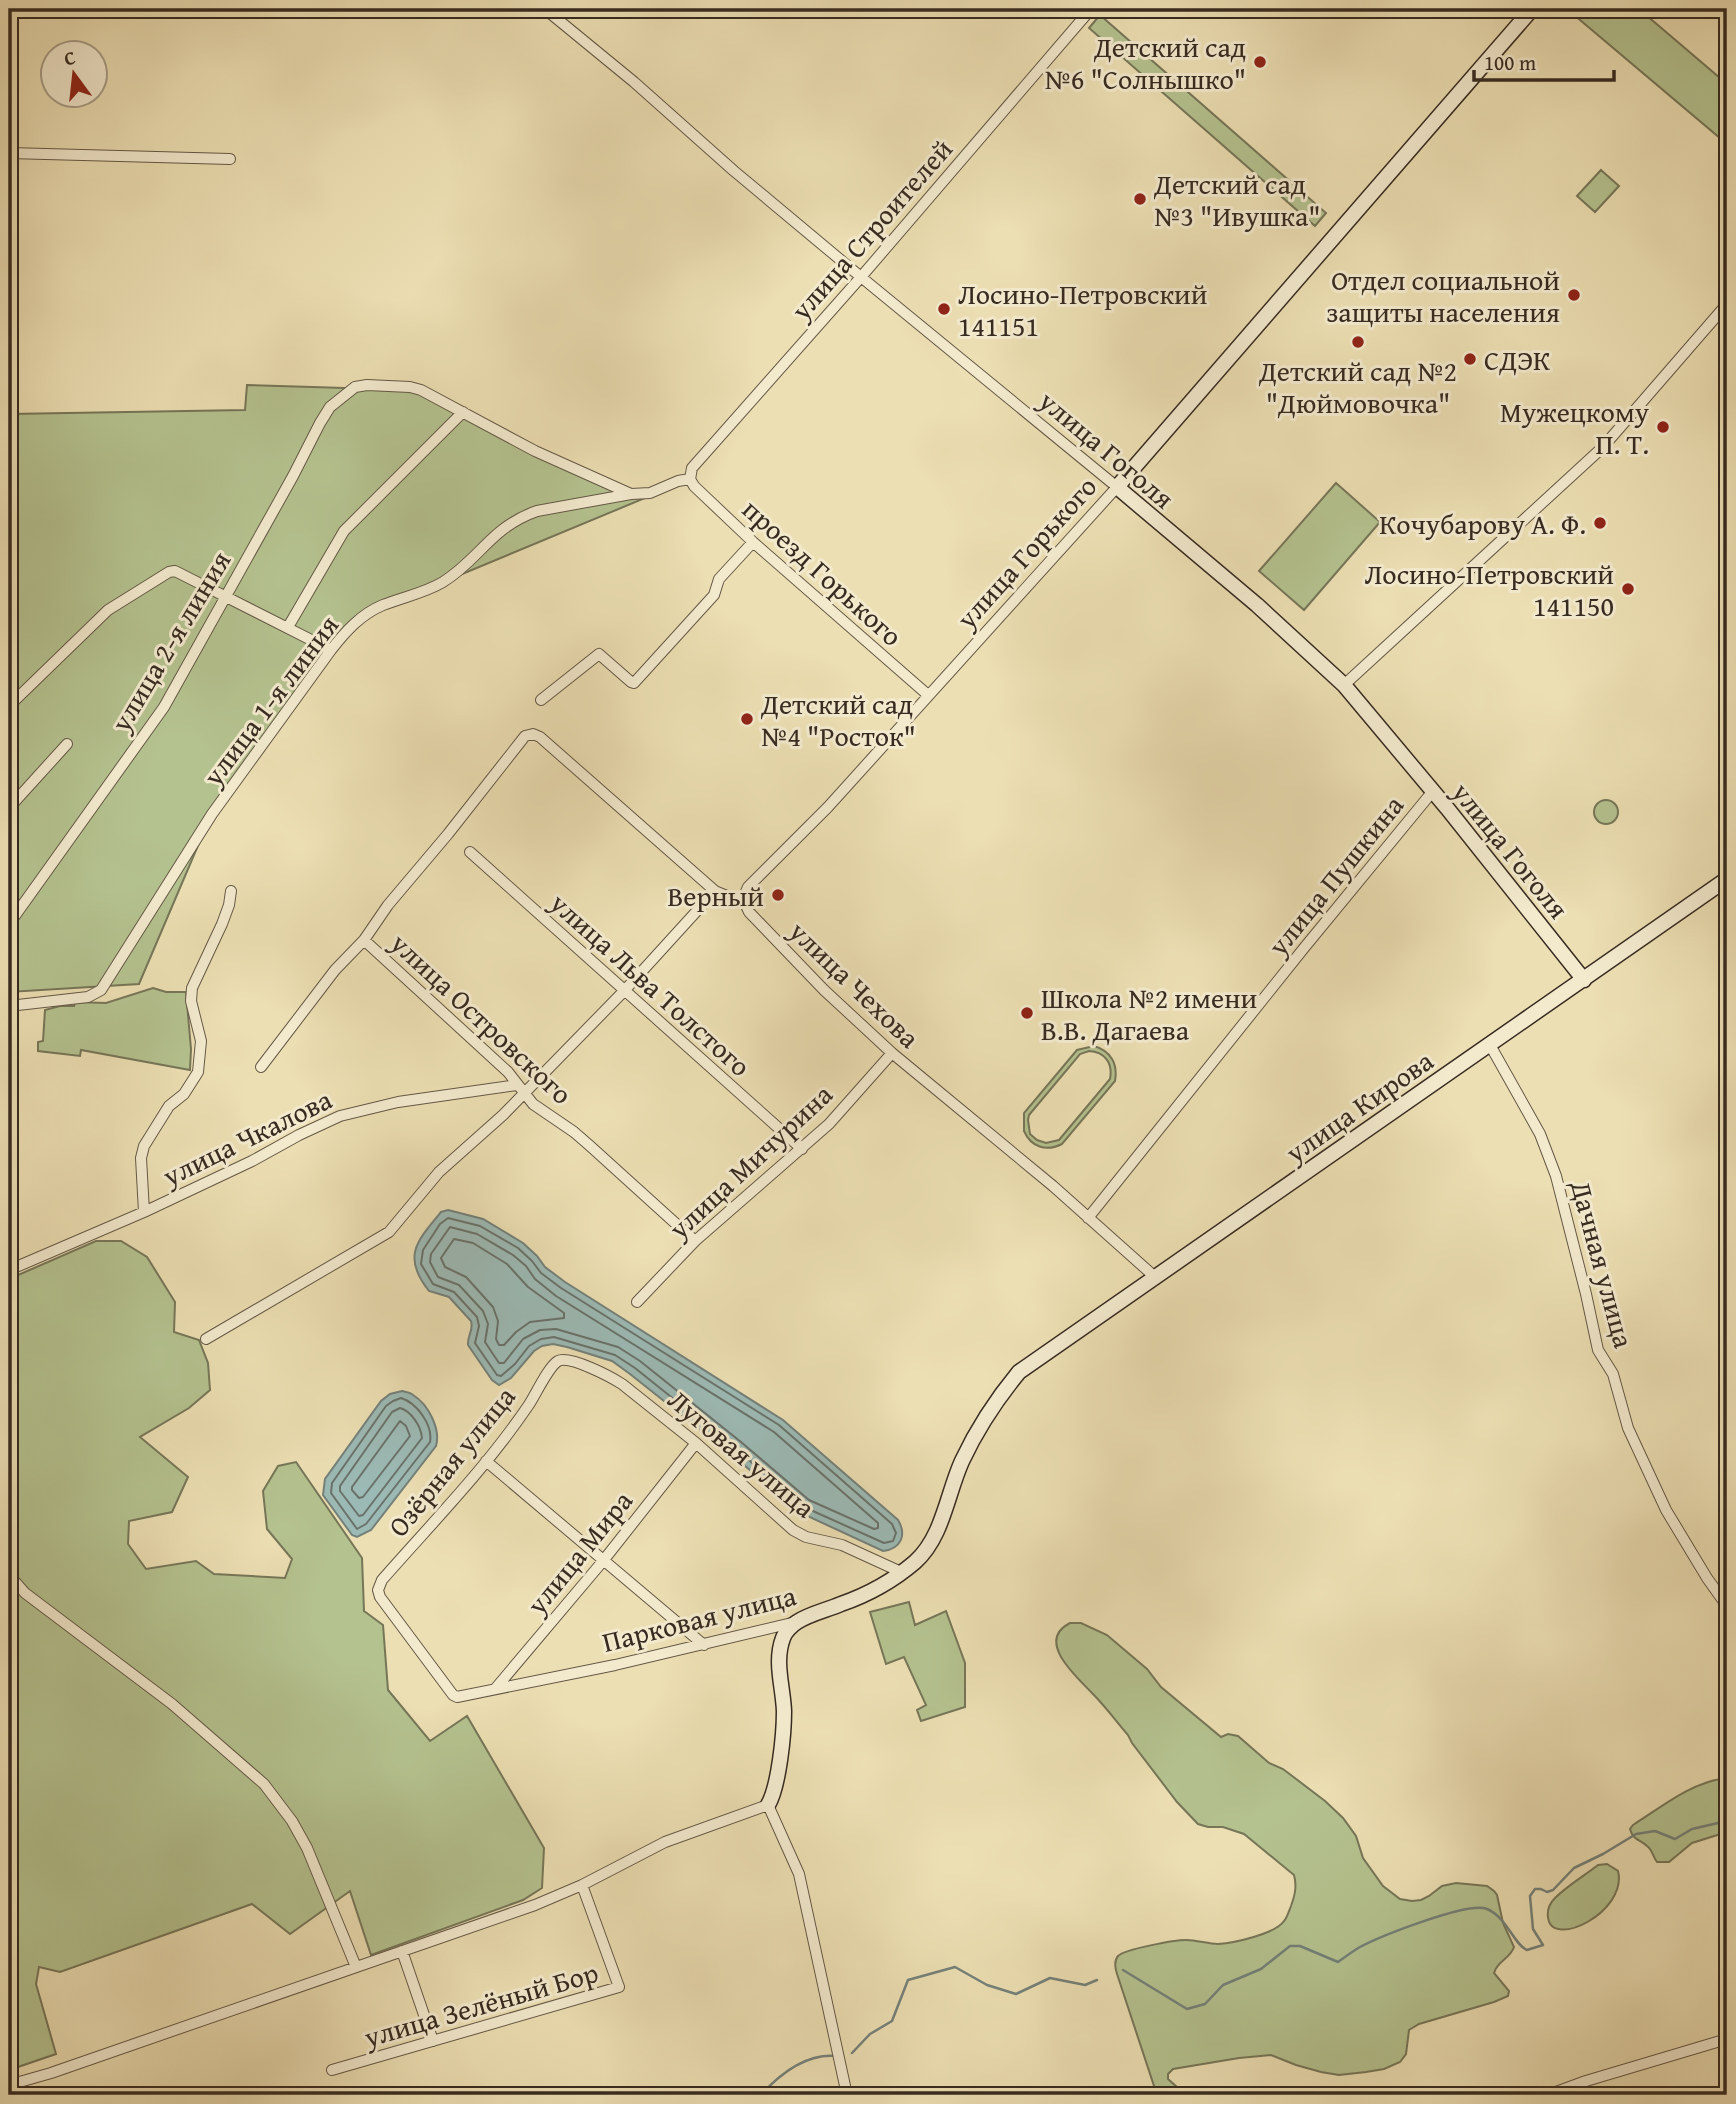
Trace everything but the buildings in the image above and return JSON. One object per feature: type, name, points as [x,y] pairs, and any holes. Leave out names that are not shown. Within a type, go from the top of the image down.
[{"type":"street","name":"улица Гоголя","points":[[545,9],[654,98],[733,171],[1257,605],[1344,685],[1433,791],[1584,980]]},
{"type":"street","name":"улица Строителей","points":[[690,479],[692,468],[861,277],[1091,9]]},
{"type":"street","name":"улица Горького","points":[[743,899],[748,887],[828,807],[1117,488],[1532,9]]},
{"type":"street","points":[[9,153],[230,159]]},
{"type":"street","points":[[1344,685],[1603,447],[1727,304]]},
{"type":"street","name":"улица 2-я линия","points":[[9,924],[164,707],[330,407],[347,391],[367,385],[411,387],[463,412]]},
{"type":"street","points":[[288,627],[344,531],[463,412],[535,451],[631,494]]},
{"type":"street","name":"улица 1-я линия","points":[[9,1006],[95,995],[101,990],[212,814],[331,650],[345,632],[366,614],[381,605],[432,588],[450,577],[502,528],[537,511],[650,493],[690,479]]},
{"type":"street","name":"проезд Горького","points":[[690,479],[694,486],[753,542],[928,695]]},
{"type":"street","points":[[541,700],[599,654],[634,683],[714,595],[719,579],[753,542]]},
{"type":"street","points":[[9,706],[108,610],[169,572],[175,571],[331,650]]},
{"type":"street","points":[[261,1067],[335,970],[364,940],[388,905],[525,736],[533,734],[540,737],[715,891],[743,899]]},
{"type":"street","points":[[9,808],[67,744]]},
{"type":"street","name":"улица Пушкина","points":[[1088,1218],[1433,791]]},
{"type":"street","name":"улица Льва Толстого","points":[[470,852],[802,1149]]},
{"type":"street","name":"улица Кирова","points":[[931,1540],[943,1515],[961,1462],[993,1403],[1019,1372],[1727,879]]},
{"type":"street","points":[[144,1212],[141,1158],[144,1146],[169,1106],[184,1094],[198,1072],[201,1041],[191,1001],[192,988],[222,924],[231,891]]},
{"type":"street","points":[[206,1339],[389,1232],[439,1172],[503,1115],[520,1089],[624,991],[715,891]]},
{"type":"street","name":"улица Чехова","points":[[743,899],[748,912],[785,951],[892,1053],[1155,1277]]},
{"type":"street","name":"улица Островского","points":[[364,940],[508,1072],[541,1110],[574,1132],[695,1241]]},
{"type":"street","name":"Дачная улица","points":[[1490,1045],[1540,1134],[1556,1176],[1598,1350],[1613,1374],[1628,1428],[1666,1510],[1727,1606]]},
{"type":"street","name":"улица Мичурина","points":[[637,1302],[695,1241],[829,1124],[892,1053]]},
{"type":"street","name":"улица Чкалова","points":[[9,1270],[144,1212],[340,1116],[398,1102],[520,1089]]},
{"type":"street","name":"Луговая улица","points":[[559,1360],[571,1360],[612,1378],[696,1443],[793,1530],[806,1537],[842,1545],[901,1572]]},
{"type":"street","name":"Озёрная улица","points":[[457,1697],[380,1597],[378,1590],[382,1580],[486,1461],[527,1408],[553,1365],[559,1360]]},
{"type":"street","name":"улица Мира","points":[[495,1689],[603,1561],[696,1443]]},
{"type":"street","points":[[486,1461],[704,1645]]},
{"type":"street","name":"Парковая улица","points":[[457,1697],[704,1645],[796,1622],[845,1603],[901,1572],[923,1554],[931,1540]]},
{"type":"street","points":[[9,1575],[25,1593],[172,1704],[264,1784],[292,1821],[307,1848],[356,1967]]},
{"type":"street","points":[[9,2085],[51,2073],[535,1905],[582,1885],[665,1842],[768,1805],[779,1762],[784,1713],[778,1656],[784,1635],[796,1622]]},
{"type":"street","points":[[768,1805],[799,1874],[847,2095]]},
{"type":"street","name":"улица Зелёный Бор","points":[[332,2070],[619,1987],[582,1885]]},
{"type":"street","points":[[402,1951],[433,2041]]},
{"type":"street","points":[[1548,2095],[1727,2039]]},
{"type":"green space","points":[[1567,9],[1639,9],[1727,84],[1727,144]]},
{"type":"green space","points":[[1100,15],[1326,213],[1315,226],[1089,28]]},
{"type":"green space","points":[[1601,170],[1619,186],[1595,212],[1577,196]]},
{"type":"green space","points":[[247,385],[411,390],[645,498],[361,616],[214,808],[139,984],[9,992],[9,414],[245,410]]},
{"type":"green space","points":[[1336,483],[1380,522],[1304,610],[1259,571]]},
{"type":"green space","points":[[1606,800],[1617,807],[1618,812],[1611,823],[1606,824],[1595,817],[1594,812],[1601,801]]},
{"type":"green space","points":[[153,988],[166,992],[186,992],[190,1070],[81,1050],[80,1056],[38,1051],[38,1042],[43,1041],[45,1010],[74,1006],[75,1002],[106,1003]]},
{"type":"green space","points":[[1094,1046],[1105,1051],[1114,1064],[1115,1081],[1062,1144],[1050,1148],[1040,1147],[1031,1141],[1024,1131],[1024,1113],[1077,1050]],"holes":[[[1089,1051],[1107,1059],[1110,1079],[1059,1140],[1046,1143],[1037,1140],[1030,1134],[1029,1115],[1080,1054]]]},
{"type":"green space","points":[[96,1241],[121,1241],[147,1257],[175,1302],[174,1332],[199,1340],[208,1363],[210,1390],[189,1408],[140,1437],[188,1477],[172,1512],[129,1521],[128,1544],[146,1569],[196,1561],[214,1574],[285,1578],[292,1559],[267,1529],[263,1491],[278,1466],[296,1462],[362,1558],[364,1611],[383,1625],[388,1690],[430,1741],[467,1716],[544,1848],[542,1888],[523,1900],[371,1955],[350,1891],[290,1934],[252,1904],[60,1972],[39,1967],[36,1984],[56,2054],[9,2070],[9,1279]]},
{"type":"green space","points":[[909,1602],[915,1625],[946,1611],[965,1663],[965,1707],[921,1721],[917,1710],[926,1705],[904,1657],[886,1664],[870,1612]]},
{"type":"green space","points":[[1070,1623],[1081,1623],[1107,1635],[1147,1669],[1161,1687],[1221,1737],[1228,1734],[1238,1736],[1269,1763],[1283,1769],[1325,1801],[1343,1818],[1356,1836],[1363,1858],[1383,1886],[1400,1899],[1421,1900],[1442,1886],[1456,1883],[1487,1886],[1494,1891],[1503,1923],[1514,1947],[1494,1973],[1509,1991],[1508,1996],[1419,2024],[1409,2030],[1406,2054],[1400,2062],[1384,2069],[1339,2075],[1296,2065],[1271,2055],[1239,2058],[1173,2069],[1168,2074],[1168,2079],[1186,2095],[1157,2095],[1116,1972],[1116,1958],[1122,1953],[1161,1943],[1186,1940],[1225,1943],[1272,1930],[1287,1916],[1294,1894],[1295,1879],[1294,1875],[1244,1834],[1223,1827],[1198,1824],[1177,1802],[1128,1735],[1062,1658],[1056,1639],[1060,1630]]},
{"type":"green space","points":[[1727,1778],[1727,1832],[1692,1843],[1669,1862],[1657,1862],[1649,1847],[1633,1835],[1630,1829],[1633,1825],[1678,1796],[1701,1784]]},
{"type":"green space","points":[[1607,1864],[1618,1871],[1618,1886],[1612,1900],[1588,1922],[1574,1928],[1552,1926],[1548,1914],[1553,1900],[1598,1865]]},
{"type":"water","points":[[448,1210],[483,1219],[523,1243],[545,1267],[565,1282],[783,1420],[898,1520],[902,1531],[901,1540],[894,1547],[883,1551],[801,1513],[612,1361],[553,1344],[534,1351],[511,1378],[499,1385],[492,1380],[468,1345],[471,1321],[449,1297],[429,1291],[416,1269],[414,1259],[419,1241],[441,1212]]},
{"type":"water","points":[[402,1391],[412,1394],[428,1411],[437,1432],[436,1446],[371,1530],[357,1537],[352,1535],[323,1495],[325,1479],[381,1401],[390,1394]]},
{"type":"waterway","points":[[1123,1970],[1187,2009],[1205,2004],[1223,1985],[1261,1969],[1290,1946],[1300,1946],[1338,1962],[1360,1947],[1386,1935],[1444,1915],[1477,1908],[1487,1909],[1500,1918],[1518,1943],[1527,1950],[1543,1945],[1533,1929],[1530,1896],[1535,1889],[1547,1892],[1553,1890],[1574,1868],[1636,1834],[1655,1831],[1675,1839],[1692,1829],[1718,1823],[1727,1815]]},
{"type":"waterway","points":[[852,2053],[870,2034],[892,2021],[908,1980],[955,1967],[987,1985],[1016,1994],[1050,1978],[1085,1985],[1097,1980]]},
{"type":"waterway","points":[[761,2095],[776,2080],[803,2062],[835,2056]]},
{"type":"place","name":"Детский сад №6 \"Солнышко\"","points":[[1260,62]]},
{"type":"place","name":"Детский сад №3 \"Ивушка\"","points":[[1140,199]]},
{"type":"place","name":"Отдел социальной защиты населения","points":[[1574,295]]},
{"type":"place","name":"Лосино-Петровский 141151","points":[[944,309]]},
{"type":"place","name":"Детский сад №2 \"Дюймовочка\"","points":[[1358,342]]},
{"type":"place","name":"СДЭК","points":[[1470,359]]},
{"type":"place","name":"Мужецкому П. Т.","points":[[1663,427]]},
{"type":"place","name":"Кочубарову А. Ф.","points":[[1600,523]]},
{"type":"place","name":"Лосино-Петровский 141150","points":[[1628,589]]},
{"type":"place","name":"Детский сад №4 \"Росток\"","points":[[747,719]]},
{"type":"place","name":"Верный","points":[[778,895]]},
{"type":"place","name":"Школа №2 имени В.В. Дагаева","points":[[1027,1013]]}]
